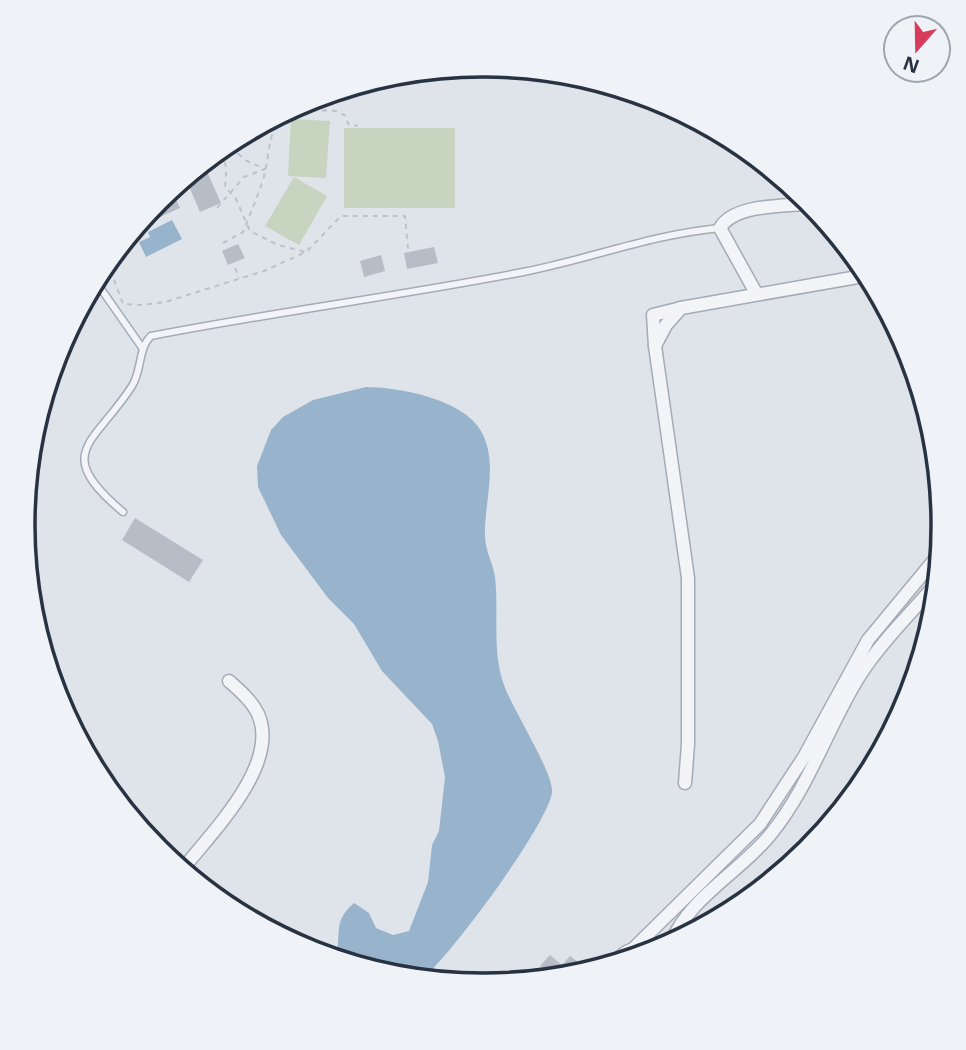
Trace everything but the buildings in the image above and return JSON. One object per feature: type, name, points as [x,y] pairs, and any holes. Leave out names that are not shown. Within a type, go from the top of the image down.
[{"type":"street","points":[[756,293],[720,228],[733,215],[797,205]]},
{"type":"street","points":[[685,783],[688,744],[688,578],[653,315],[756,293],[856,277]]},
{"type":"street","points":[[637,945],[760,824],[804,757],[868,640],[929,567]]},
{"type":"street","points":[[916,582],[927,585]]},
{"type":"street","points":[[679,928],[698,904],[770,835],[800,792],[861,673],[900,622],[924,598]]},
{"type":"street","points":[[188,862],[247,785],[260,752],[258,714],[229,681]]},
{"type":"lane","points":[[123,512],[96,489],[84,469],[84,455],[97,428],[133,385],[143,349],[151,336],[254,316],[525,272],[652,237],[720,228]]},
{"type":"lane","points":[[102,290],[143,349]]},
{"type":"path","points":[[314,110],[342,113],[348,124],[358,127]]},
{"type":"path","points":[[223,243],[236,237],[246,225],[265,169],[273,129]]},
{"type":"path","points":[[236,152],[247,161],[265,169]]},
{"type":"path","points":[[224,160],[227,167],[225,187],[240,208],[250,231],[278,244],[306,252]]},
{"type":"path","points":[[217,208],[244,177],[265,169]]},
{"type":"path","points":[[112,275],[121,300],[129,306],[165,302],[239,279],[306,252],[341,216],[405,216],[408,249]]},
{"type":"path","points":[[235,268],[239,279]]},
{"type":"green space","points":[[291,120],[330,121],[326,178],[288,176]]},
{"type":"green space","points":[[344,128],[455,128],[455,208],[344,208]]},
{"type":"green space","points":[[294,177],[327,196],[299,245],[265,226]]},
{"type":"water","points":[[172,220],[182,239],[146,257],[139,242],[150,237],[148,232]]},
{"type":"water","points":[[366,387],[395,389],[429,397],[460,411],[472,420],[481,431],[489,456],[485,536],[495,577],[500,669],[507,693],[547,771],[552,793],[546,810],[516,861],[474,919],[431,970],[367,958],[337,948],[342,917],[354,903],[369,913],[376,928],[393,935],[409,931],[428,882],[432,845],[439,831],[445,777],[432,724],[382,671],[354,624],[328,598],[281,535],[258,487],[257,466],[271,430],[283,417],[313,400]]}]
